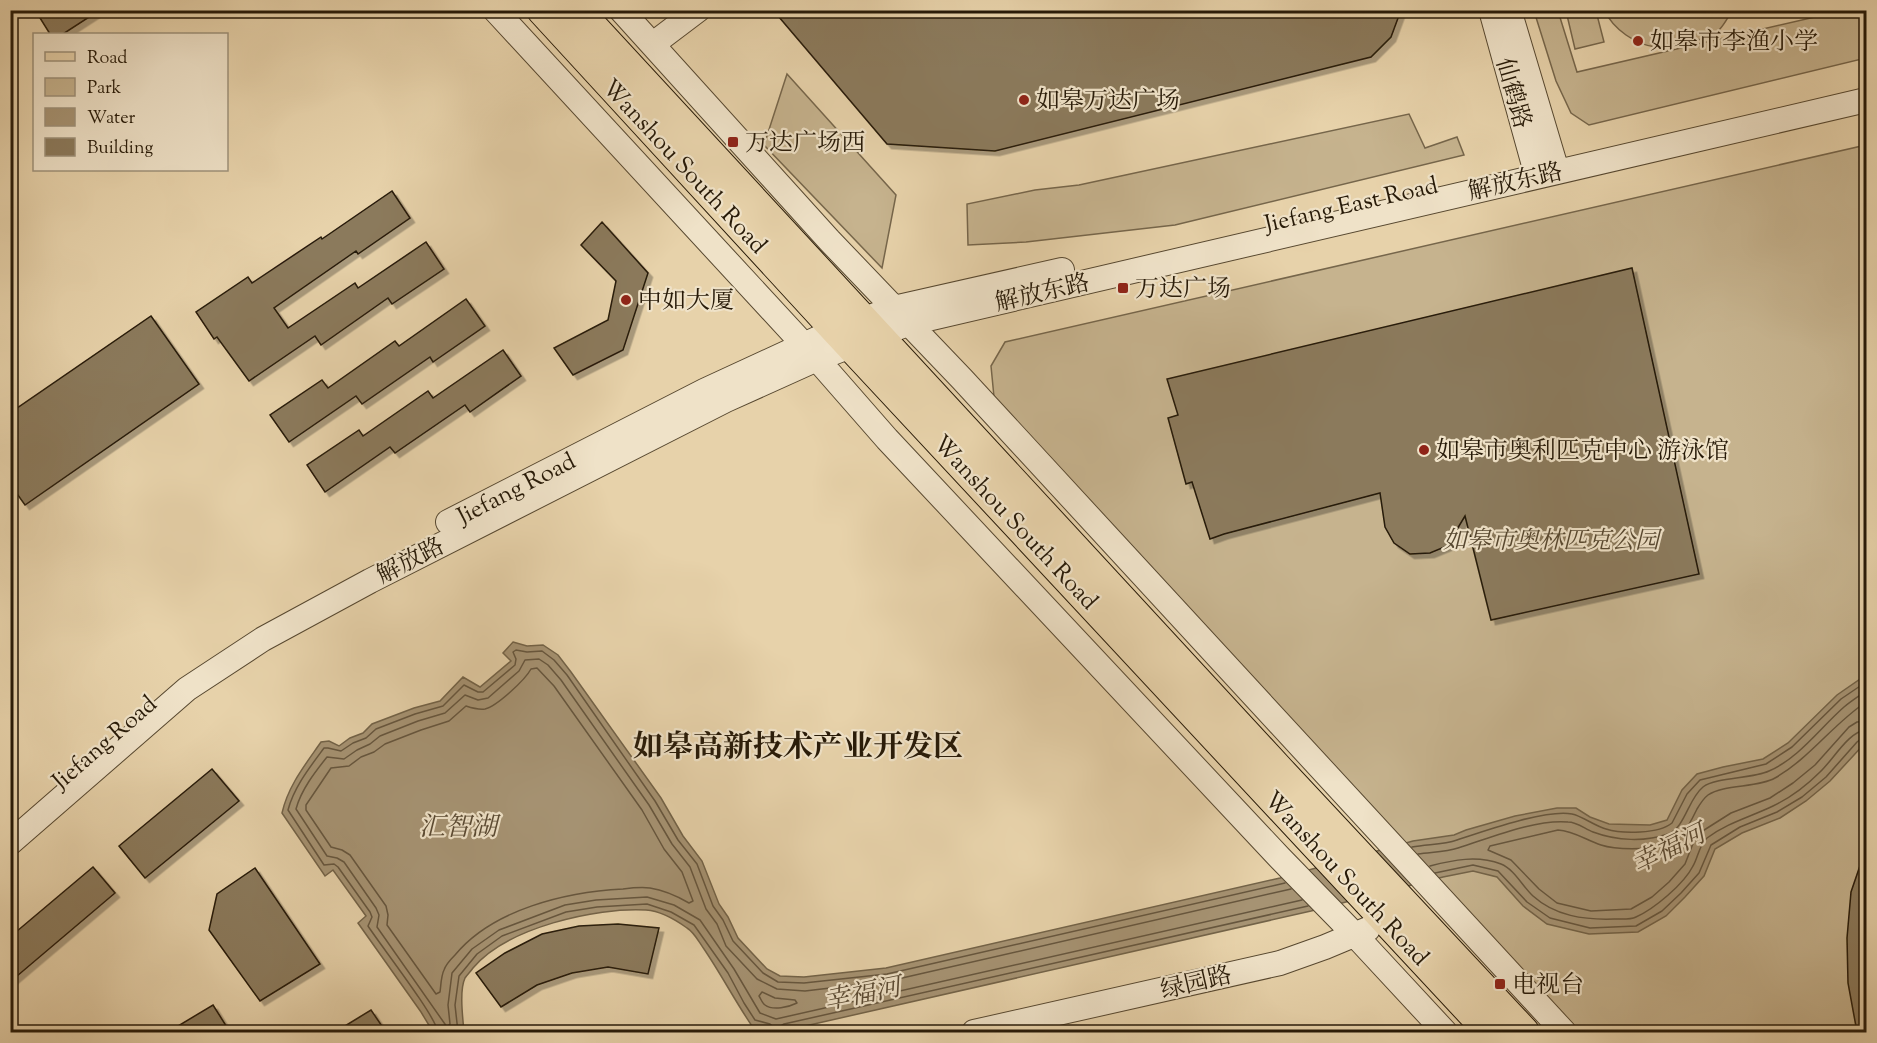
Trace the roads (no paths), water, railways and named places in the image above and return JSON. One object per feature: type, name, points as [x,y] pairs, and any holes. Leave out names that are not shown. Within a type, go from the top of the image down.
[{"type":"main road","name":"Wanshou South Road","points":[[542,10],[858,333],[1400,917],[1524,1032]]},
{"type":"main road","name":"Wanshou South Road","points":[[577,10],[858,333]]},
{"type":"main road","name":"Wanshou South Road","points":[[1400,917],[1490,1032]]},
{"type":"street","points":[[495,10],[810,352],[887,439],[1445,1032]]},
{"type":"street","points":[[621,10],[1564,1032]]},
{"type":"street","points":[[652,44],[698,10]]},
{"type":"street","name":"仙鹤路","points":[[1491,10],[1545,166]]},
{"type":"street","name":"仙鹤路","points":[[1509,10],[1545,166]]},
{"type":"street","name":"Jiefang East Road","points":[[858,333],[902,316],[1545,166],[1866,83]]},
{"type":"street","name":"解放东路","points":[[1545,166],[1866,100]]},
{"type":"street","name":"解放路","points":[[10,843],[187,689],[263,639],[370,580],[715,405],[810,352],[858,333]]},
{"type":"street","name":"Jiefang Road","points":[[10,823],[181,676],[257,626],[363,565],[704,391],[810,352]]},
{"type":"street","name":"绿园路","points":[[974,1032],[1280,963],[1400,917]]},
{"type":"water","points":[[513,642],[527,646],[543,645],[558,655],[661,798],[683,836],[702,861],[719,904],[738,938],[767,969],[780,976],[804,977],[886,968],[1280,878],[1413,841],[1454,835],[1515,816],[1557,808],[1576,808],[1590,817],[1609,824],[1650,825],[1667,820],[1682,790],[1697,774],[1763,759],[1788,743],[1837,695],[1866,675],[1866,742],[1830,781],[1806,801],[1780,818],[1742,833],[1715,849],[1704,876],[1685,897],[1666,916],[1638,932],[1589,934],[1547,924],[1523,906],[1497,877],[1473,871],[1311,911],[792,1029],[771,1031],[752,1026],[690,930],[657,912],[626,910],[578,916],[553,923],[529,931],[488,954],[473,968],[463,984],[464,1032],[433,1032],[358,923],[366,916],[333,870],[325,876],[282,813],[293,785],[321,742],[329,741],[339,746],[363,733],[372,724],[440,701],[463,677],[480,687],[511,661],[503,653]]},
{"type":"place","name":"如皋市李渔小学","points":[[1638,41]]},
{"type":"place","name":"如皋万达广场","points":[[1024,100]]},
{"type":"place","name":"万达广场西","points":[[733,142]]},
{"type":"place","name":"万达广场","points":[[1123,288]]},
{"type":"place","name":"中如大厦","points":[[626,300]]},
{"type":"place","name":"如皋市奥利匹克中心 游泳馆","points":[[1424,450]]},
{"type":"place","name":"电视台","points":[[1500,984]]},
{"type":"district","name":"如皋高新技术产业开发区","points":[[798,746]]},
{"type":"park label","name":"如皋市奥林匹克公园","points":[[1551,540]]},
{"type":"water label","name":"汇智湖","points":[[458,826]]},
{"type":"water label","name":"幸福河","points":[[1668,848]]},
{"type":"water label","name":"幸福河","points":[[862,993]]}]
